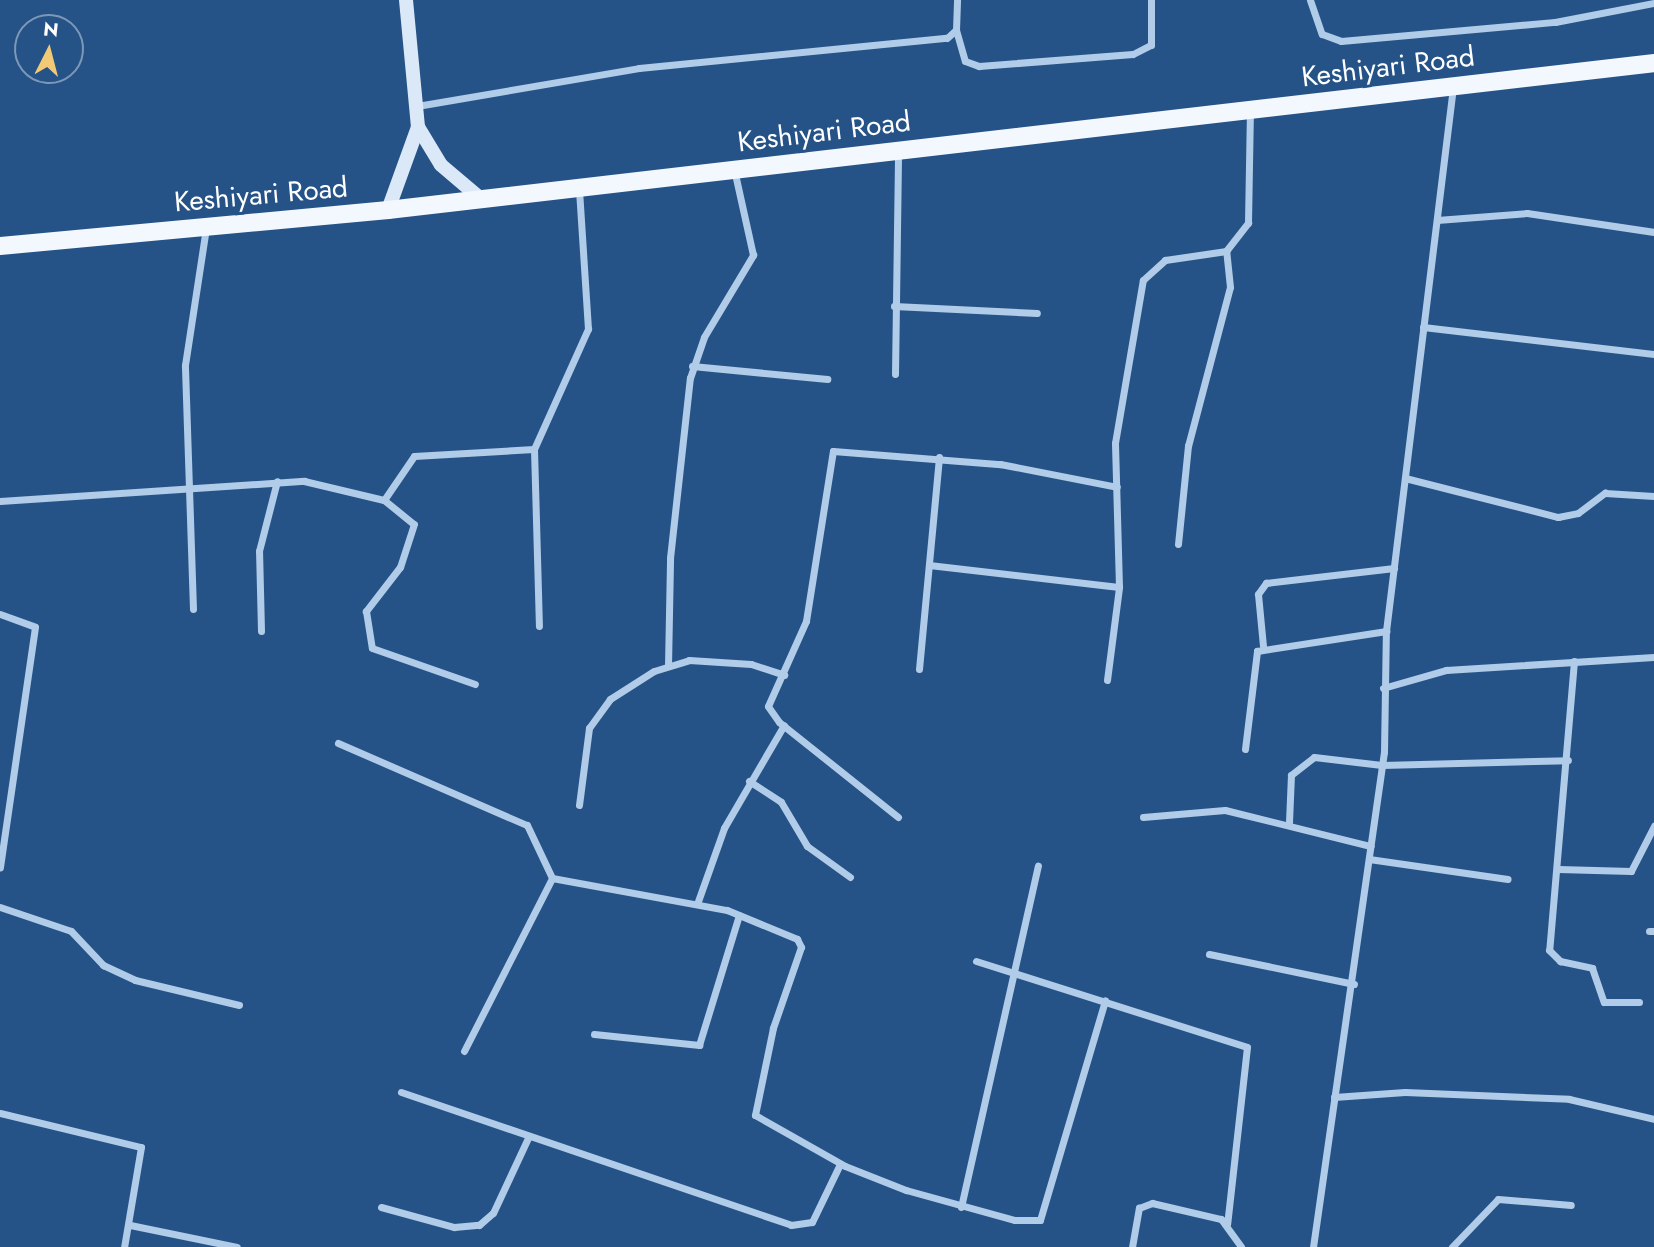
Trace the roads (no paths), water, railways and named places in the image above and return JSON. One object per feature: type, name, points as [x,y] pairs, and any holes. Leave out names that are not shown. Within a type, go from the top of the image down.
[{"type":"main road","name":"Keshiyari Road","points":[[0,246],[387,210],[1654,63]]},
{"type":"street","points":[[406,0],[418,127],[441,165],[481,198]]},
{"type":"street","points":[[957,0],[956,30],[965,61],[979,66],[1133,54],[1150,45],[1151,0]]},
{"type":"street","points":[[1310,0],[1322,34],[1360,41],[1555,22],[1654,3]]},
{"type":"street","points":[[416,106],[639,68],[938,40],[956,30]]},
{"type":"street","points":[[1313,1247],[1334,1097],[1354,984],[1382,765],[1386,631],[1453,86]]},
{"type":"street","points":[[1107,680],[1119,587],[1115,443],[1146,273],[1165,260],[1226,251],[1248,223],[1250,110]]},
{"type":"street","points":[[387,210],[418,127]]},
{"type":"street","points":[[895,374],[898,150]]},
{"type":"street","points":[[668,666],[670,558],[692,366],[753,255],[734,169]]},
{"type":"street","points":[[539,626],[534,449],[588,329],[579,187]]},
{"type":"street","points":[[1437,220],[1527,213],[1654,232]]},
{"type":"street","points":[[193,609],[194,488],[185,365],[206,227]]},
{"type":"street","points":[[1178,544],[1188,446],[1230,287],[1226,251]]},
{"type":"street","points":[[894,306],[1037,313]]},
{"type":"street","points":[[1423,327],[1654,354]]},
{"type":"street","points":[[692,366],[827,379]]},
{"type":"street","points":[[384,500],[414,456],[534,449]]},
{"type":"street","points":[[898,817],[784,725],[768,706],[784,675],[811,602],[833,451],[939,457],[1039,469],[1117,487]]},
{"type":"street","points":[[919,669],[939,457]]},
{"type":"street","points":[[1405,478],[1558,517],[1577,513],[1605,492],[1654,496]]},
{"type":"street","points":[[261,631],[259,551],[277,481]]},
{"type":"street","points":[[0,501],[277,481],[332,485],[384,500],[414,524],[400,567],[366,611],[372,648],[475,684]]},
{"type":"street","points":[[929,565],[1119,587]]},
{"type":"street","points":[[1263,646],[1258,594],[1266,583],[1394,568]]},
{"type":"street","points":[[0,614],[34,627],[0,867]]},
{"type":"street","points":[[1245,749],[1252,659],[1263,646],[1386,631]]},
{"type":"street","points":[[1383,688],[1446,670],[1654,657]]},
{"type":"street","points":[[1574,661],[1552,958],[1592,968],[1604,1002],[1639,1002]]},
{"type":"street","points":[[579,805],[593,715],[668,666],[732,662],[784,675]]},
{"type":"street","points":[[697,904],[749,781],[784,725]]},
{"type":"street","points":[[338,743],[536,831],[552,878],[464,1051]]},
{"type":"street","points":[[1289,822],[1291,775],[1301,762],[1331,754],[1382,765],[1568,760]]},
{"type":"street","points":[[749,781],[781,802],[807,846],[850,877]]},
{"type":"street","points":[[1143,817],[1225,810],[1289,822],[1371,846]]},
{"type":"street","points":[[1558,869],[1631,871],[1654,825]]},
{"type":"street","points":[[1370,859],[1508,879]]},
{"type":"street","points":[[961,1207],[1038,866]]},
{"type":"street","points":[[552,878],[697,904],[739,915],[790,935],[801,947],[773,1028],[755,1115],[840,1164],[961,1207],[1040,1220],[1105,1000]]},
{"type":"street","points":[[0,907],[71,931],[103,965],[135,980],[239,1005]]},
{"type":"street","points":[[594,1034],[699,1045],[739,915]]},
{"type":"street","points":[[1209,954],[1354,984]]},
{"type":"street","points":[[976,961],[1247,1047],[1227,1224]]},
{"type":"street","points":[[401,1092],[528,1138],[804,1226],[822,1205],[840,1164]]},
{"type":"street","points":[[1334,1097],[1405,1092],[1569,1099],[1654,1119]]},
{"type":"street","points":[[0,1113],[141,1147],[130,1225],[124,1247]]},
{"type":"street","points":[[381,1207],[454,1227],[479,1225],[493,1213],[528,1138]]},
{"type":"street","points":[[1452,1247],[1498,1199],[1571,1205]]},
{"type":"street","points":[[1132,1247],[1145,1204],[1210,1213],[1227,1224],[1241,1247]]},
{"type":"street","points":[[130,1225],[237,1247]]}]
